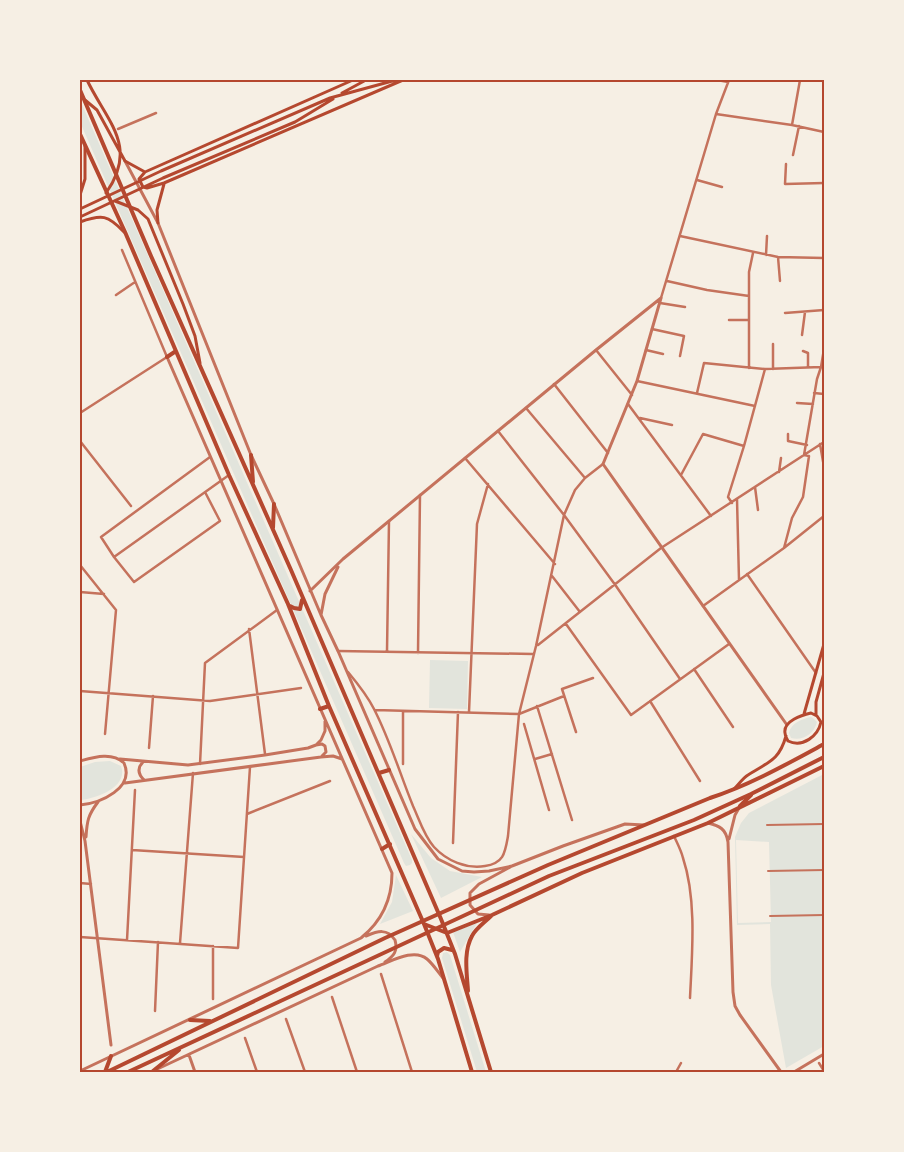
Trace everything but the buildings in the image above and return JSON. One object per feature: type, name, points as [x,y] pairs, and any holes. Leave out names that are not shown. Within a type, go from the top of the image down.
[{"type":"main road","points":[[87,80],[120,143],[119,168],[112,185],[103,197]]},
{"type":"main road","points":[[353,80],[145,172],[140,175],[139,179],[143,187],[147,188],[164,183],[403,80]]},
{"type":"main road","points":[[80,220],[114,201],[295,122],[366,80]]},
{"type":"main road","points":[[80,208],[330,98],[396,80]]},
{"type":"main road","points":[[80,90],[447,933],[491,1072]]},
{"type":"main road","points":[[84,100],[97,110],[125,161],[145,172]]},
{"type":"main road","points":[[80,134],[229,475],[288,604],[329,706],[424,924],[438,959],[472,1072]]},
{"type":"main road","points":[[80,195],[85,179],[85,145]]},
{"type":"main road","points":[[158,223],[157,210],[164,183]]},
{"type":"main road","points":[[114,201],[138,210],[148,220],[195,336],[200,365]]},
{"type":"main road","points":[[80,208],[87,205],[91,210],[80,220]]},
{"type":"main road","points":[[80,220],[104,216],[114,221],[124,232]]},
{"type":"main road","points":[[167,357],[176,352]]},
{"type":"main road","points":[[251,455],[253,484]]},
{"type":"main road","points":[[273,530],[274,504]]},
{"type":"main road","points":[[288,604],[300,609],[302,597]]},
{"type":"main road","points":[[804,714],[824,644]]},
{"type":"main road","points":[[808,700],[807,705],[810,710],[814,708],[824,673]]},
{"type":"main road","points":[[816,702],[817,716]]},
{"type":"main road","points":[[320,709],[329,706]]},
{"type":"main road","points":[[811,713],[823,722],[817,734],[801,743],[793,744],[788,742],[786,736],[787,725],[804,714],[811,713]]},
{"type":"main road","points":[[732,791],[747,776],[770,763],[780,753],[786,736]]},
{"type":"main road","points":[[106,1072],[386,938],[548,865],[732,791],[824,744]]},
{"type":"main road","points":[[128,1072],[390,948],[549,876],[694,820],[752,794],[824,757]]},
{"type":"main road","points":[[424,924],[447,933],[492,915],[582,873],[708,823],[824,766]]},
{"type":"main road","points":[[379,774],[389,770]]},
{"type":"main road","points":[[739,808],[752,794]]},
{"type":"main road","points":[[382,849],[390,844]]},
{"type":"main road","points":[[468,998],[466,959],[468,946],[472,935],[492,915]]},
{"type":"main road","points":[[438,959],[438,952],[444,948],[450,949],[455,954]]},
{"type":"main road","points":[[190,1020],[213,1021]]},
{"type":"main road","points":[[152,1072],[185,1045]]},
{"type":"main road","points":[[106,1072],[111,1056]]},
{"type":"street","points":[[345,668],[364,691],[375,710],[417,816],[433,845],[446,858],[472,867],[486,866],[502,860],[508,836],[519,714],[555,564],[564,515],[575,490],[585,478],[603,464],[637,381],[716,114],[728,81],[718,80]]},
{"type":"street","points":[[792,125],[800,80]]},
{"type":"street","points":[[118,129],[156,113]]},
{"type":"street","points":[[716,114],[799,126],[824,132]]},
{"type":"street","points":[[792,155],[799,126]]},
{"type":"street","points":[[125,161],[158,223],[251,455],[415,829],[438,859],[462,871],[474,872],[512,866]]},
{"type":"street","points":[[786,164],[785,184],[824,182]]},
{"type":"street","points":[[697,180],[722,187]]},
{"type":"street","points":[[680,236],[778,257],[824,258]]},
{"type":"street","points":[[766,255],[767,236]]},
{"type":"street","points":[[122,250],[210,457],[392,873],[391,892],[380,918],[361,938]]},
{"type":"street","points":[[749,368],[749,272],[753,253]]},
{"type":"street","points":[[778,257],[780,281]]},
{"type":"street","points":[[666,280],[707,290],[749,296]]},
{"type":"street","points":[[116,295],[135,282]]},
{"type":"street","points":[[310,591],[343,558],[661,298]]},
{"type":"street","points":[[660,304],[685,307]]},
{"type":"street","points":[[785,313],[824,310]]},
{"type":"street","points":[[802,335],[805,311]]},
{"type":"street","points":[[729,320],[749,320]]},
{"type":"street","points":[[652,329],[684,336],[680,356]]},
{"type":"street","points":[[773,344],[773,369]]},
{"type":"street","points":[[804,455],[816,379],[821,367],[824,349]]},
{"type":"street","points":[[596,350],[632,395]]},
{"type":"street","points":[[646,350],[663,354]]},
{"type":"street","points":[[803,351],[808,353],[808,368]]},
{"type":"street","points":[[80,413],[167,357]]},
{"type":"street","points":[[697,394],[704,363],[765,369],[821,367]]},
{"type":"street","points":[[732,503],[728,496],[765,369]]},
{"type":"street","points":[[637,381],[755,406]]},
{"type":"street","points":[[554,384],[608,453]]},
{"type":"street","points":[[814,393],[824,394]]},
{"type":"street","points":[[797,403],[813,404]]},
{"type":"street","points":[[628,404],[711,516]]},
{"type":"street","points":[[526,408],[585,478]]},
{"type":"street","points":[[638,418],[672,425]]},
{"type":"street","points":[[498,431],[564,515],[680,679]]},
{"type":"street","points":[[681,476],[703,434],[744,446]]},
{"type":"street","points":[[788,434],[788,441],[807,445]]},
{"type":"street","points":[[80,441],[131,506]]},
{"type":"street","points":[[536,646],[662,548],[824,442]]},
{"type":"street","points":[[820,444],[824,467]]},
{"type":"street","points":[[784,548],[792,518],[803,497],[809,456],[804,455]]},
{"type":"street","points":[[205,492],[220,521],[134,582],[101,537],[210,457]]},
{"type":"street","points":[[465,458],[555,564]]},
{"type":"street","points":[[779,472],[781,458]]},
{"type":"street","points":[[603,464],[787,725]]},
{"type":"street","points":[[114,557],[229,475]]},
{"type":"street","points":[[469,712],[477,524],[488,484]]},
{"type":"street","points":[[755,488],[758,510]]},
{"type":"street","points":[[418,653],[420,495]]},
{"type":"street","points":[[737,499],[739,580]]},
{"type":"street","points":[[703,606],[784,548],[824,516]]},
{"type":"street","points":[[387,651],[389,522]]},
{"type":"street","points":[[321,615],[322,603],[328,585],[343,558]]},
{"type":"street","points":[[80,565],[116,610],[105,734]]},
{"type":"street","points":[[747,574],[816,673]]},
{"type":"street","points":[[552,576],[580,612]]},
{"type":"street","points":[[80,592],[104,594]]},
{"type":"street","points":[[200,764],[206,663],[249,629],[277,610]]},
{"type":"street","points":[[566,624],[631,715],[729,644]]},
{"type":"street","points":[[249,629],[265,755]]},
{"type":"street","points":[[338,651],[534,654]]},
{"type":"street","points":[[694,669],[733,727]]},
{"type":"street","points":[[576,732],[562,689],[593,678]]},
{"type":"street","points":[[80,691],[210,701],[301,688]]},
{"type":"street","points":[[149,748],[153,696]]},
{"type":"street","points":[[375,710],[519,714],[564,696]]},
{"type":"street","points":[[650,701],[700,781]]},
{"type":"street","points":[[538,706],[572,820]]},
{"type":"street","points":[[403,711],[403,764]]},
{"type":"street","points":[[453,843],[458,712]]},
{"type":"street","points":[[316,745],[321,740],[325,731],[325,721]]},
{"type":"street","points":[[524,724],[548,810]]},
{"type":"street","points":[[80,762],[110,756],[143,762],[188,765],[265,755],[322,744],[325,746],[326,752],[321,756]]},
{"type":"street","points":[[534,759],[552,754]]},
{"type":"street","points":[[125,782],[250,767],[321,756],[333,756],[342,759]]},
{"type":"street","points":[[80,805],[100,800],[115,792],[125,782],[127,779],[127,769],[120,759]]},
{"type":"street","points":[[143,762],[138,769],[144,780]]},
{"type":"street","points":[[80,937],[238,948],[250,767]]},
{"type":"street","points":[[180,944],[193,773]]},
{"type":"street","points":[[247,814],[330,781]]},
{"type":"street","points":[[127,940],[135,790]]},
{"type":"street","points":[[100,800],[87,820],[86,840],[112,1045]]},
{"type":"street","points":[[728,842],[739,808]]},
{"type":"street","points":[[80,821],[86,840]]},
{"type":"street","points":[[708,823],[720,826],[724,830],[728,842],[735,1006],[781,1072]]},
{"type":"street","points":[[492,915],[478,914],[470,905],[470,892],[479,884],[512,866],[563,846],[625,824],[644,825]]},
{"type":"street","points":[[767,825],[824,824]]},
{"type":"street","points":[[674,836],[684,859],[690,896],[693,939],[690,998]]},
{"type":"street","points":[[132,850],[244,857]]},
{"type":"street","points":[[768,871],[824,870]]},
{"type":"street","points":[[80,883],[91,884]]},
{"type":"street","points":[[770,916],[824,914]]},
{"type":"street","points":[[80,1071],[361,938],[380,931],[392,935],[397,946],[392,957],[378,966]]},
{"type":"street","points":[[155,1011],[158,942]]},
{"type":"street","points":[[213,999],[214,946]]},
{"type":"street","points":[[152,1072],[378,966],[409,955],[418,955],[427,959],[444,979]]},
{"type":"street","points":[[381,974],[412,1072]]},
{"type":"street","points":[[332,997],[358,1072]]},
{"type":"street","points":[[286,1019],[305,1072]]},
{"type":"street","points":[[245,1038],[257,1072]]},
{"type":"street","points":[[794,1072],[824,1054]]},
{"type":"street","points":[[189,1055],[195,1072]]},
{"type":"street","points":[[676,1072],[681,1063]]},
{"type":"street","points":[[819,1063],[824,1071]]},
{"type":"shaded area","points":[[80,100],[412,860],[410,865],[406,866],[404,863],[80,122]]},
{"type":"shaded area","points":[[430,660],[468,661],[467,709],[429,708]]},
{"type":"shaded area","points":[[811,717],[817,722],[811,733],[800,738],[791,738],[789,733],[794,724]]},
{"type":"shaded area","points":[[110,761],[121,766],[122,773],[116,786],[110,791],[80,800],[80,767],[95,762]]},
{"type":"shaded area","points":[[824,774],[824,1046],[786,1068],[771,985],[770,924],[737,925],[735,837],[741,823],[749,813]],"holes":[[[736,840],[769,842],[771,922],[738,923]]]},
{"type":"shaded area","points":[[411,834],[431,858],[450,871],[482,877],[441,898]]},
{"type":"shaded area","points":[[396,875],[413,911],[380,924],[392,902]]},
{"type":"shaded area","points":[[477,923],[460,952],[453,932]]},
{"type":"shaded area","points":[[447,952],[450,955],[486,1072],[477,1072],[442,958],[443,953]]}]
